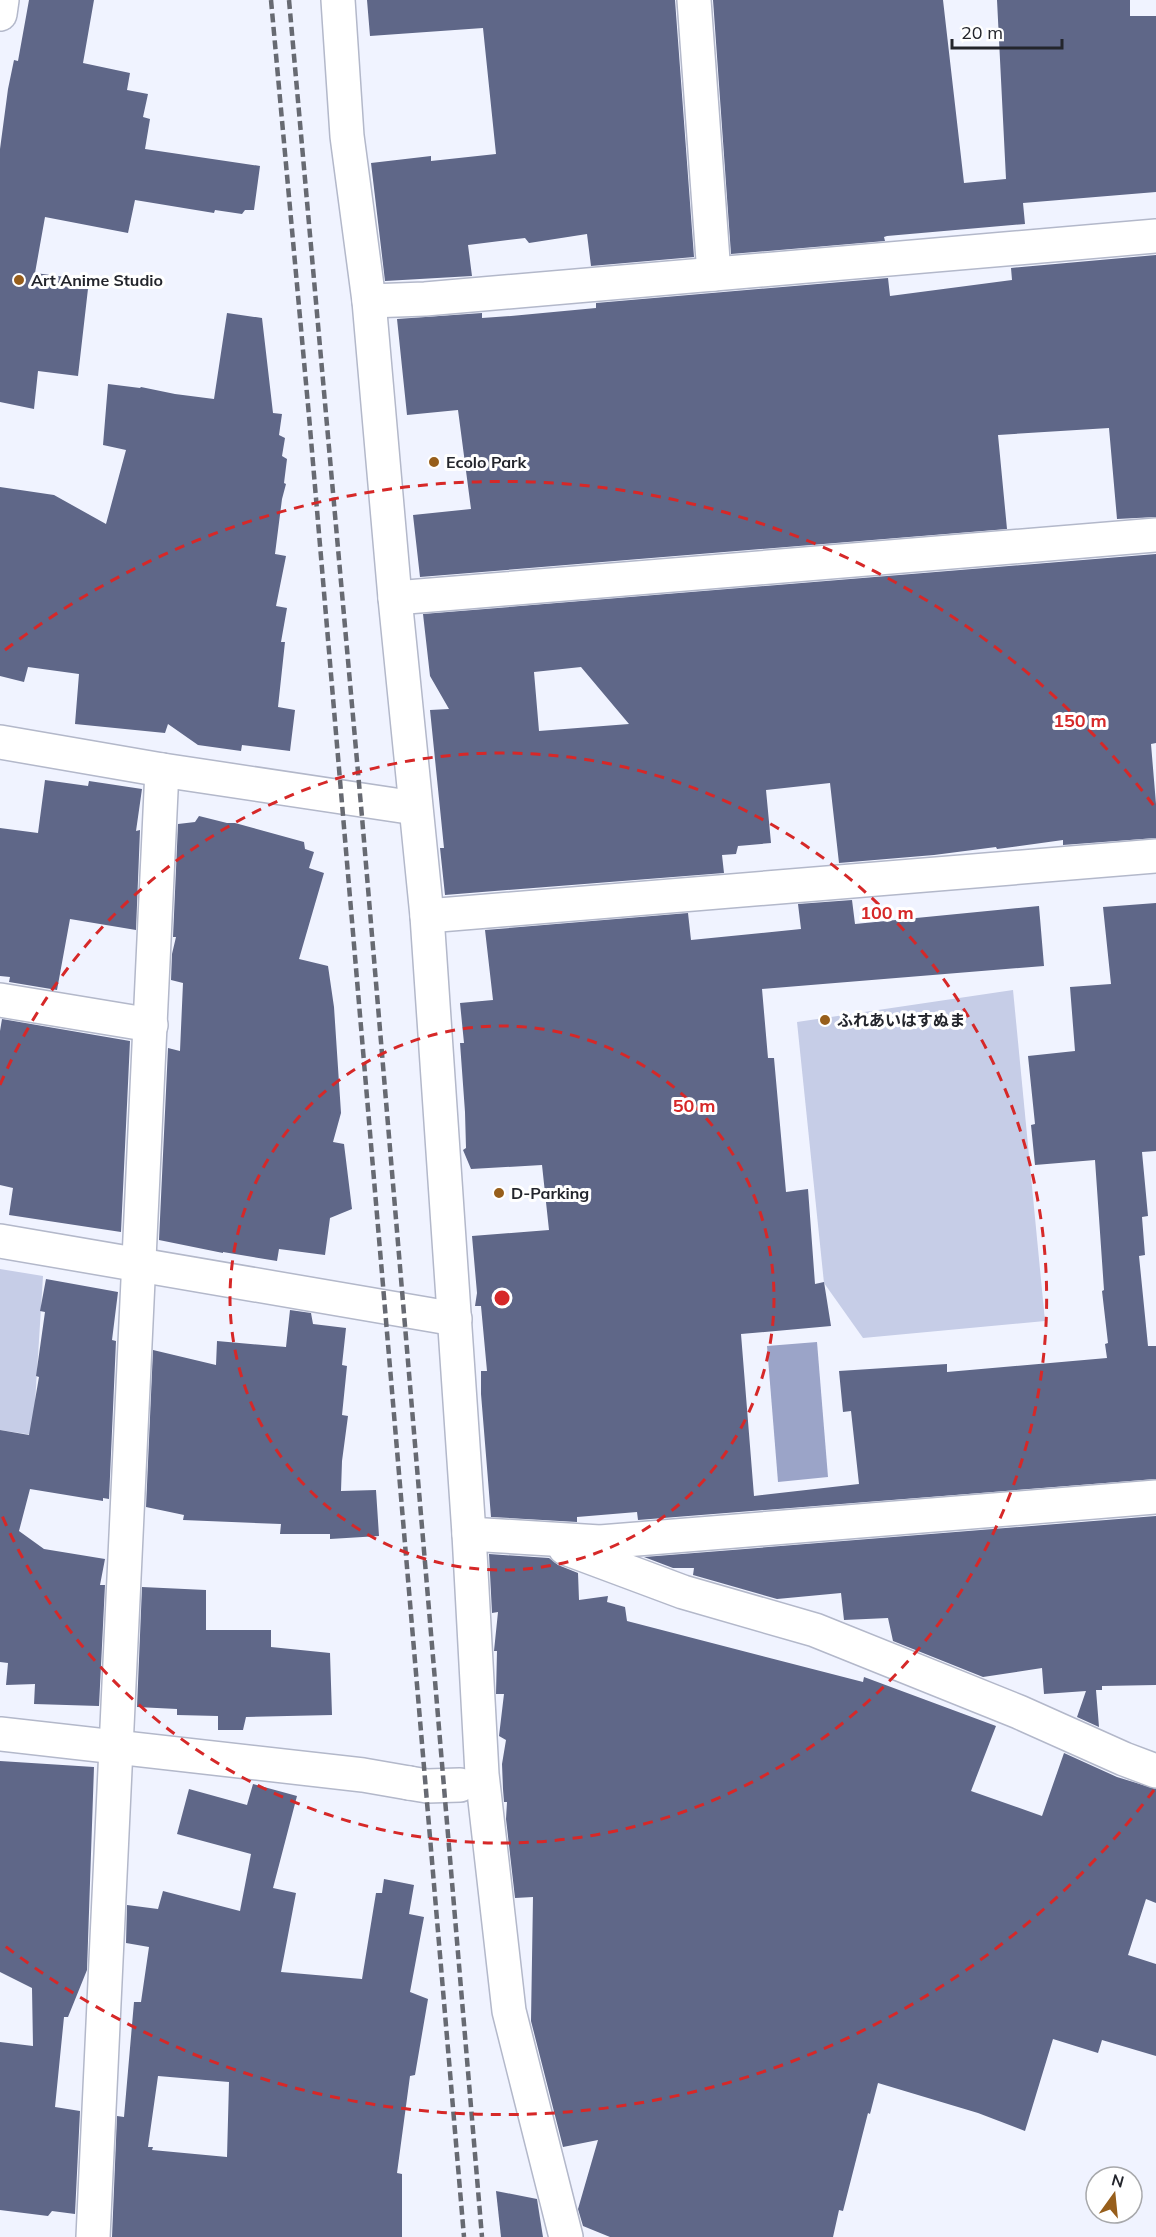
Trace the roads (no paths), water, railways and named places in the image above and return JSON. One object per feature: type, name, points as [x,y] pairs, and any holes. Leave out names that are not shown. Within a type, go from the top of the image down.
[{"type":"street","points":[[0,14],[2,0]]},
{"type":"street","points":[[338,0],[347,136],[369,301],[395,598],[427,916],[469,1534],[482,1774],[509,2010],[566,2237]]},
{"type":"street","points":[[694,0],[714,274]]},
{"type":"street","points":[[369,301],[425,299],[1156,236]]},
{"type":"street","points":[[395,598],[1156,535]]},
{"type":"street","points":[[0,742],[162,770],[415,808]]},
{"type":"street","points":[[93,2237],[162,770]]},
{"type":"street","points":[[427,916],[1156,856]]},
{"type":"street","points":[[0,1000],[151,1025]]},
{"type":"street","points":[[0,1241],[455,1319]]},
{"type":"street","points":[[469,1534],[600,1542],[1156,1497]]},
{"type":"street","points":[[538,1538],[683,1592],[815,1630],[1019,1712],[1156,1771]]},
{"type":"street","points":[[0,1734],[363,1775],[427,1786],[460,1785]]},
{"type":"railway","points":[[271,0],[309,416],[464,2237]]},
{"type":"railway","points":[[289,0],[362,817],[482,2237]]},
{"type":"place","name":"Art Anime Studio","points":[[19,280]]},
{"type":"place","name":"Ecolo Park","points":[[434,462]]},
{"type":"place","name":"ふれあいはすぬま","points":[[825,1020]]},
{"type":"place","name":"D-Parking","points":[[499,1193]]}]
